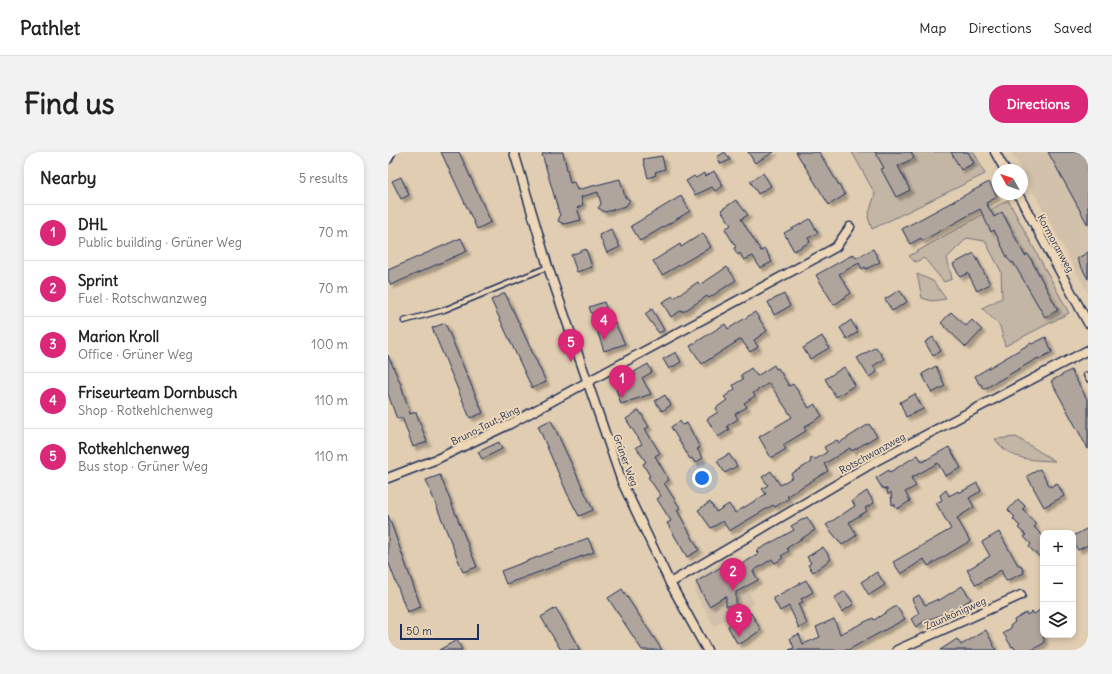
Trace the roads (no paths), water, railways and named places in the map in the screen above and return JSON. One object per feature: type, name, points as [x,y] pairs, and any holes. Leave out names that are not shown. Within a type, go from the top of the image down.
[{"type":"street","points":[[388,159],[391,152]]},
{"type":"street","name":"Grüner Weg","points":[[514,152],[548,267],[622,482],[670,583],[707,650]]},
{"type":"street","points":[[995,152],[1002,164]]},
{"type":"street","name":"Kormoranweg","points":[[1021,200],[1088,323]]},
{"type":"street","name":"Bruno-Taut-Ring","points":[[388,478],[462,448],[836,247],[850,228]]},
{"type":"street","name":"Rotschwanzweg","points":[[670,583],[876,460],[1088,350]]},
{"type":"street","name":"Zaunkönigweg","points":[[897,650],[1022,595]]},
{"type":"lane","points":[[404,321],[444,310],[548,267]]},
{"type":"place","name":"Friseurteam Dornbusch","points":[[604,340]]},
{"type":"place","name":"Rotkehlchenweg","points":[[571,362]]},
{"type":"place","name":"DHL","points":[[622,398]]},
{"type":"place","name":"Sprint","points":[[733,591]]},
{"type":"place","name":"Marion Kroll","points":[[739,637]]}]
